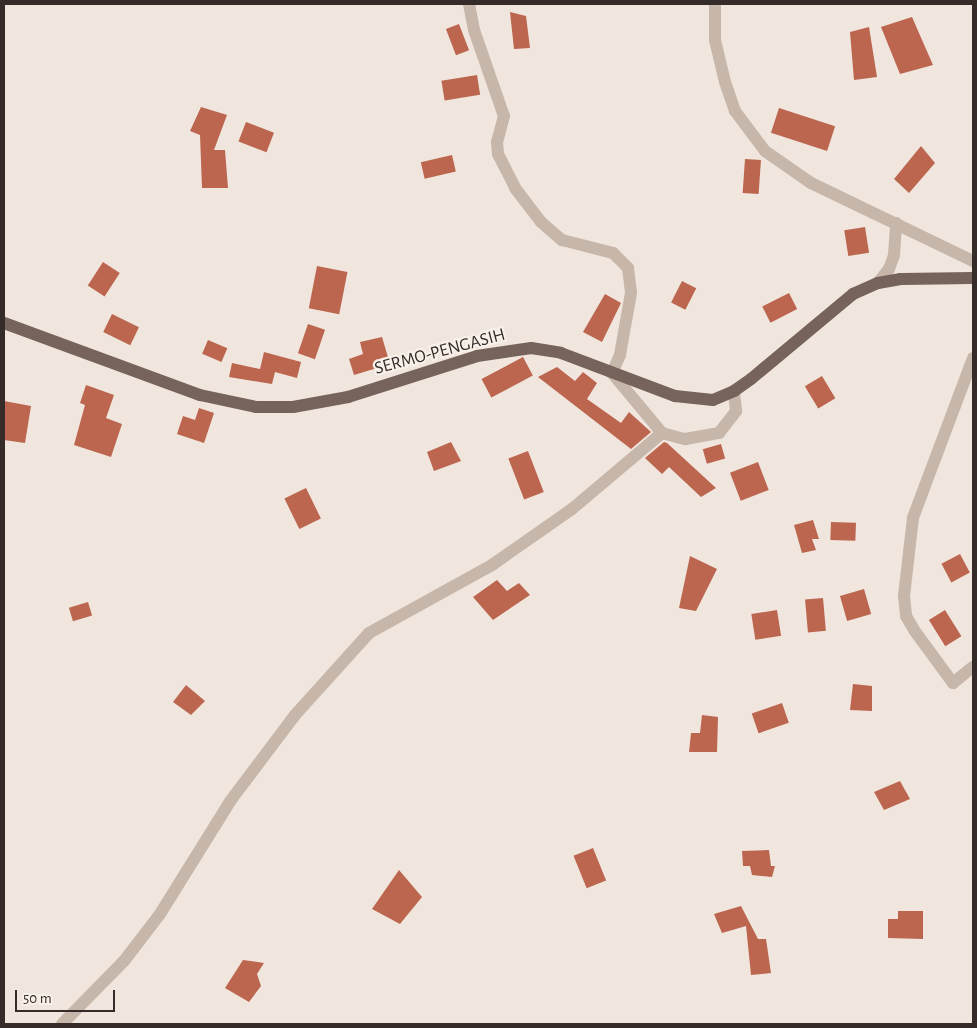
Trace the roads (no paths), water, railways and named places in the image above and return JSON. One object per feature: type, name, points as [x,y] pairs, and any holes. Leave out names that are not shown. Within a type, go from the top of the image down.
[{"type":"main road","name":"SERMO-PENGASIH","points":[[4,323],[200,395],[256,407],[293,407],[348,396],[501,350],[531,348],[561,353],[675,396],[696,400],[713,400],[734,391],[832,309],[853,294],[878,283],[973,278]]},
{"type":"street","points":[[470,4],[474,30],[504,116],[497,142],[498,154],[515,188],[541,222],[562,240],[613,253],[628,268],[631,294],[620,355],[612,373],[662,433],[685,439],[719,433],[736,411],[734,391]]},
{"type":"street","points":[[715,4],[715,40],[724,82],[735,111],[765,151],[811,183],[973,261]]},
{"type":"street","points":[[878,283],[889,269],[894,255],[896,224]]},
{"type":"street","points":[[973,358],[913,518],[904,596],[906,616],[953,683],[973,667]]},
{"type":"street","points":[[62,1024],[124,961],[160,914],[231,800],[295,715],[369,633],[492,565],[572,509],[662,433]]}]
